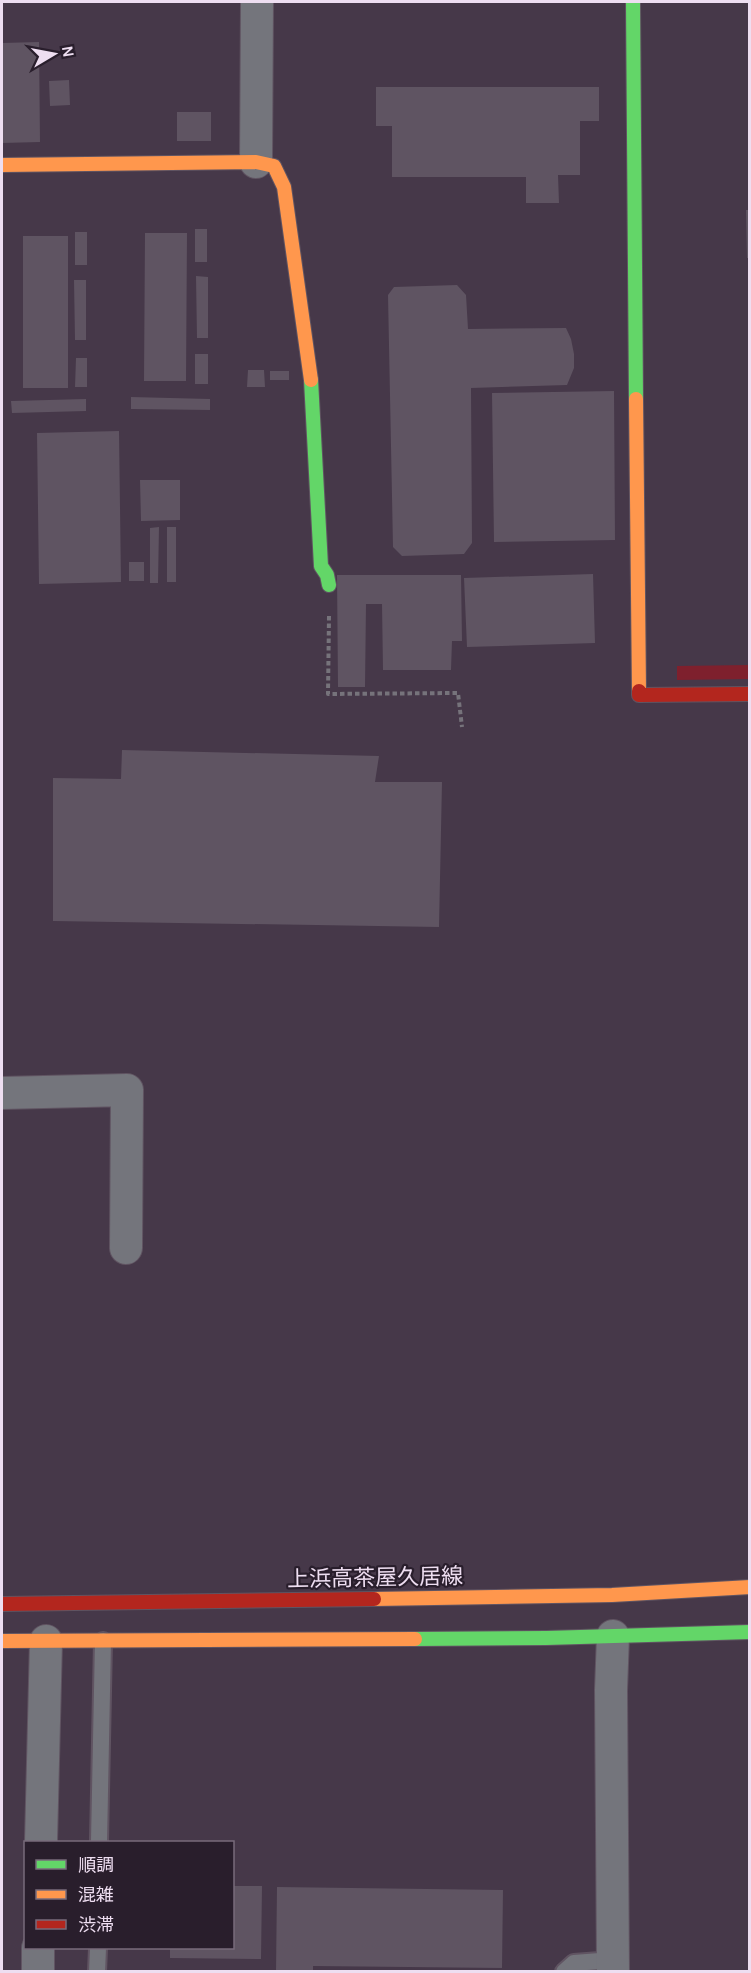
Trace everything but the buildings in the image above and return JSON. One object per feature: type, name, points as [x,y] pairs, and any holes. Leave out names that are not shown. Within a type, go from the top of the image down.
[{"type":"main road","points":[[633,2],[639,695],[750,693]]},
{"type":"main road","points":[[2,165],[256,162],[273,166],[284,187],[310,370],[321,566],[327,575],[329,585]]},
{"type":"main road","name":"上浜高茶屋久居線","points":[[2,1604],[612,1600],[750,1587]]},
{"type":"main road","points":[[2,1641],[613,1631],[750,1632]]},
{"type":"street","points":[[256,162],[257,2]]},
{"type":"street","points":[[2,1093],[127,1090],[126,1248]]},
{"type":"street","points":[[613,1631],[611,1690],[613,1966]]},
{"type":"street","points":[[41,1841],[46,1641]]},
{"type":"street","points":[[38,1949],[38,1971]]},
{"type":"lane","points":[[99,1841],[103,1641]]},
{"type":"lane","points":[[97,1971],[98,1949]]},
{"type":"lane","points":[[564,1971],[574,1963],[613,1966]]},
{"type":"path","points":[[329,585],[328,694],[458,693],[462,727]]},
{"type":"shaded area","points":[[749,665],[749,679],[677,680],[677,666]]},
{"type":"traffic: fast","points":[[633,2],[636,399]]},
{"type":"traffic: fast","points":[[311,380],[321,566],[327,575],[329,585]]},
{"type":"traffic: fast","points":[[415,1639],[750,1632]]},
{"type":"traffic: slow","points":[[2,165],[256,162],[274,166],[284,187],[311,380]]},
{"type":"traffic: slow","points":[[636,399],[639,691]]},
{"type":"traffic: slow","points":[[374,1599],[612,1595],[750,1587]]},
{"type":"traffic: slow","points":[[2,1641],[415,1639]]},
{"type":"traffic: jam","points":[[639,691],[639,695],[750,694]]},
{"type":"traffic: jam","points":[[2,1604],[374,1599]]}]
